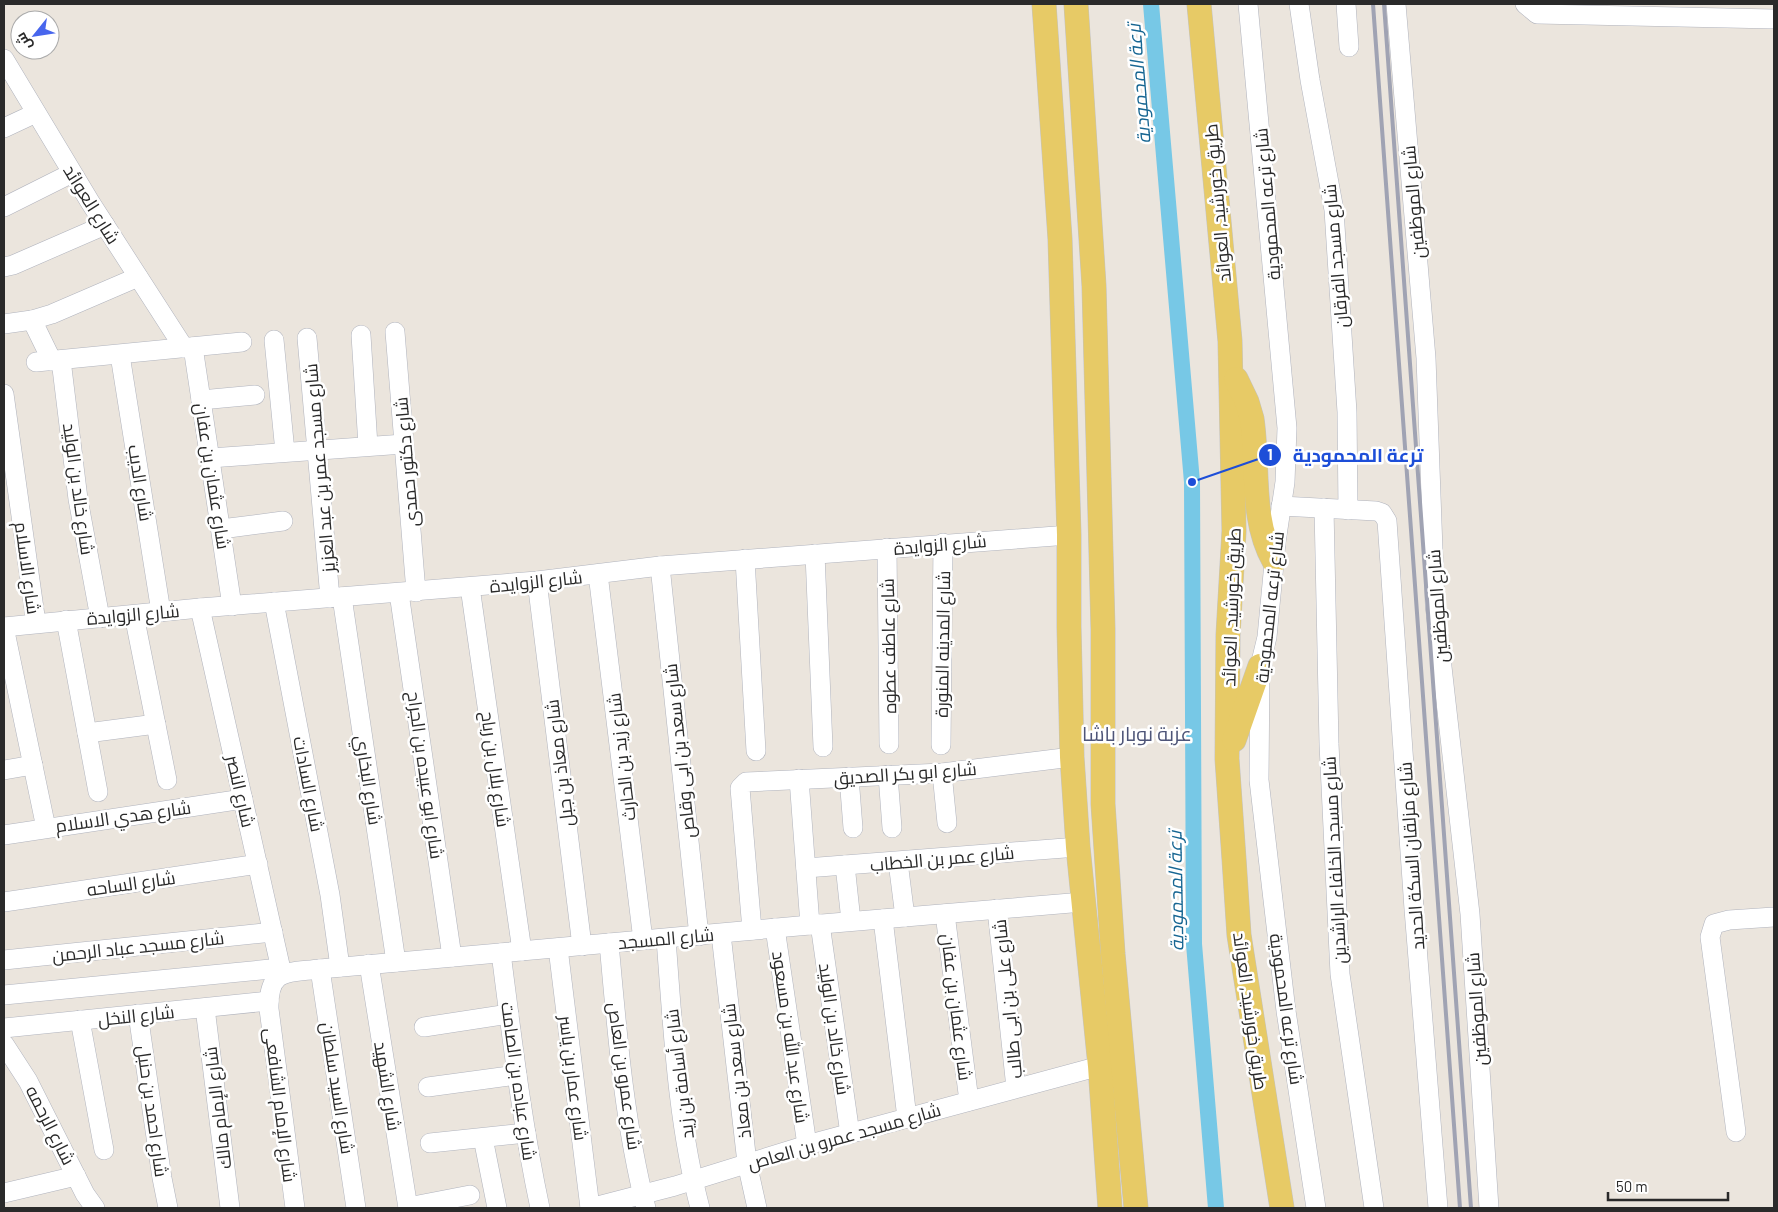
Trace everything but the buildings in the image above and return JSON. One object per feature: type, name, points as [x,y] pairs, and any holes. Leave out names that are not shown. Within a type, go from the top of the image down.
[{"type":"main road","points":[[1044,4],[1060,239],[1069,534],[1072,757],[1083,902],[1100,1066],[1110,1208]]},
{"type":"main road","points":[[1076,4],[1094,286],[1103,629],[1103,804],[1113,954],[1136,1208]]},
{"type":"main road","name":"طريق خورشيد, العوائد","points":[[1199,4],[1230,341],[1234,531],[1228,635],[1228,758],[1239,934],[1281,1208]]},
{"type":"main road","points":[[1231,372],[1247,402],[1252,419],[1261,530],[1274,561]]},
{"type":"main road","points":[[1228,758],[1260,666]]},
{"type":"main road","points":[[1071,701],[1103,804]]},
{"type":"street","name":"شارع ترعه المحمودية","points":[[1248,4],[1287,428],[1287,456],[1282,506],[1274,561],[1267,637],[1260,666],[1259,780],[1286,1010],[1316,1208]]},
{"type":"street","name":"شارع مسجد الفرقان","points":[[1299,4],[1310,80],[1334,210],[1347,412],[1348,510]]},
{"type":"street","points":[[1346,4],[1349,47]]},
{"type":"street","name":"شارع الموظفين","points":[[1396,4],[1426,358],[1435,605],[1470,914],[1488,1208]]},
{"type":"street","points":[[1525,4],[1537,14],[1774,18]]},
{"type":"street","name":"شارع العوائد","points":[[5,62],[138,277],[188,347]]},
{"type":"street","points":[[4,128],[36,113]]},
{"type":"street","points":[[4,207],[72,173]]},
{"type":"street","points":[[4,267],[105,225]]},
{"type":"street","points":[[4,324],[32,320],[52,314],[138,277]]},
{"type":"street","name":"شارع خالد بن الوليد","points":[[32,320],[50,361],[100,618]]},
{"type":"street","name":"شارع دكتور حمدى","points":[[396,332],[404,444],[408,592]]},
{"type":"street","points":[[361,335],[368,446]]},
{"type":"street","name":"شارع مسجد عمر بن عبد العزيز","points":[[307,338],[317,450],[336,598]]},
{"type":"street","points":[[274,340],[285,452]]},
{"type":"street","points":[[50,361],[242,342]]},
{"type":"street","name":"شارع عثمان بن عفان","points":[[188,347],[201,400],[232,606]]},
{"type":"street","name":"شارع الديب","points":[[120,355],[161,612]]},
{"type":"street","name":"شارع الاسلام","points":[[4,394],[36,623]]},
{"type":"street","points":[[201,400],[255,395]]},
{"type":"street","points":[[210,458],[404,444]]},
{"type":"street","points":[[1282,506],[1348,510]]},
{"type":"street","name":"شارع مسجد الخلفاء الراشدين","points":[[1324,508],[1329,744],[1340,974],[1374,1208]]},
{"type":"street","name":"شارع مزلقان السكة الحديد","points":[[1348,510],[1382,512],[1387,521],[1414,909],[1438,1208]]},
{"type":"street","points":[[221,529],[283,521]]},
{"type":"street","name":"شارع الزوايدة","points":[[4,627],[200,608],[537,581],[660,566],[1069,534]]},
{"type":"street","name":"شارع المدينه المنورة","points":[[941,745],[943,543]]},
{"type":"street","name":"شارع عاطف عطوه","points":[[887,548],[889,744]]},
{"type":"street","points":[[815,554],[823,747]]},
{"type":"street","points":[[745,560],[756,751]]},
{"type":"street","name":"شارع سعد بن ابى وقاص","points":[[660,566],[699,936]]},
{"type":"street","name":"شارع زيد بن الحارث","points":[[598,574],[643,940]]},
{"type":"street","name":"شارع معاذ بن جبل","points":[[537,581],[582,946]]},
{"type":"street","name":"شارع بلال بن رباح","points":[[470,587],[522,951]]},
{"type":"street","name":"شارع ابو عبيده بن الجراح","points":[[408,592],[452,957]]},
{"type":"street","name":"شارع البخاري","points":[[336,598],[396,962]]},
{"type":"street","name":"شارع السادات","points":[[274,602],[330,896],[340,967]]},
{"type":"street","name":"شارع النصر","points":[[200,608],[281,971]]},
{"type":"street","points":[[134,615],[167,780]]},
{"type":"street","points":[[66,620],[98,792]]},
{"type":"street","points":[[4,627],[46,828]]},
{"type":"street","points":[[87,732],[156,724]]},
{"type":"street","name":"شارع ابو بكر الصديق","points":[[752,930],[740,788],[746,782],[942,773],[1072,757]]},
{"type":"street","points":[[4,770],[33,765]]},
{"type":"street","points":[[942,773],[946,823]]},
{"type":"street","points":[[888,775],[892,828]]},
{"type":"street","points":[[849,777],[853,828]]},
{"type":"street","name":"شارع خالد بن الوليد","points":[[799,780],[806,868],[850,1134]]},
{"type":"street","name":"شارع هدي الاسلام","points":[[4,835],[243,799]]},
{"type":"street","name":"شارع عمر بن الخطاب","points":[[806,868],[1078,846]]},
{"type":"street","points":[[898,862],[904,917]]},
{"type":"street","name":"شارع الساحه","points":[[4,902],[258,864]]},
{"type":"street","points":[[846,866],[851,921]]},
{"type":"street","name":"شارع المسجد","points":[[4,995],[1083,902]]},
{"type":"street","name":"شارع على بن ابى طالب","points":[[997,909],[1016,1088]]},
{"type":"street","name":"شارع عثمان بن عفان","points":[[945,914],[969,1101]]},
{"type":"street","points":[[1736,1132],[1710,937],[1714,924],[1729,920],[1774,917]]},
{"type":"street","points":[[882,918],[907,1118]]},
{"type":"street","name":"شارع عبد الله بن مسعود","points":[[775,928],[807,1145]]},
{"type":"street","name":"شارع مسجد عباد الرحمن","points":[[4,960],[272,932]]},
{"type":"street","name":"شارع سعد بن معاذ","points":[[720,934],[747,1163],[757,1208]]},
{"type":"street","name":"شارع أسامة بن زيد","points":[[666,939],[675,1050],[684,1124],[693,1180],[700,1208]]},
{"type":"street","name":"شارع عمرو بن العاص","points":[[609,943],[616,1026],[626,1100],[644,1201]]},
{"type":"street","name":"شارع عمار بن ياسر","points":[[558,948],[590,1208]]},
{"type":"street","name":"شارع عباده بن الصامت","points":[[502,953],[517,1076],[540,1208]]},
{"type":"street","name":"شارع الشهيد","points":[[368,964],[408,1208]]},
{"type":"street","name":"شارع السيد سلطان","points":[[320,969],[356,1208]]},
{"type":"street","points":[[269,1001],[270,989],[281,971]]},
{"type":"street","name":"شارع النخل","points":[[4,1028],[269,1001]]},
{"type":"street","name":"شارع الإمام الشافعى","points":[[269,1001],[294,1208]]},
{"type":"street","name":"شارع الإمام مالك","points":[[205,1008],[230,1208]]},
{"type":"street","name":"شارع احمد بن حنبل","points":[[138,1014],[168,1208]]},
{"type":"street","points":[[424,1027],[509,1014]]},
{"type":"street","points":[[80,1020],[104,1150]]},
{"type":"street","name":"شارع الرحمه","points":[[4,1044],[28,1081],[76,1176],[95,1208]]},
{"type":"street","name":"شارع مسجد عمرو بن العاص","points":[[590,1208],[644,1201],[693,1180],[807,1145],[1100,1066]]},
{"type":"street","points":[[428,1087],[517,1076]]},
{"type":"street","points":[[430,1143],[526,1133]]},
{"type":"street","points":[[483,1138],[497,1208]]},
{"type":"street","points":[[4,1193],[76,1176]]},
{"type":"street","points":[[408,1208],[470,1196]]},
{"type":"waterway","name":"ترعة المحمودية","points":[[1151,4],[1192,482],[1194,944],[1216,1208]]},
{"type":"railway","points":[[1373,4],[1460,1208]]},
{"type":"railway","points":[[1384,4],[1471,1208]]},
{"type":"place","name":"ترعة المحمودية","points":[[1192,482]]},
{"type":"district","name":"عزبة نوبار باشا","points":[[1137,733]]}]
